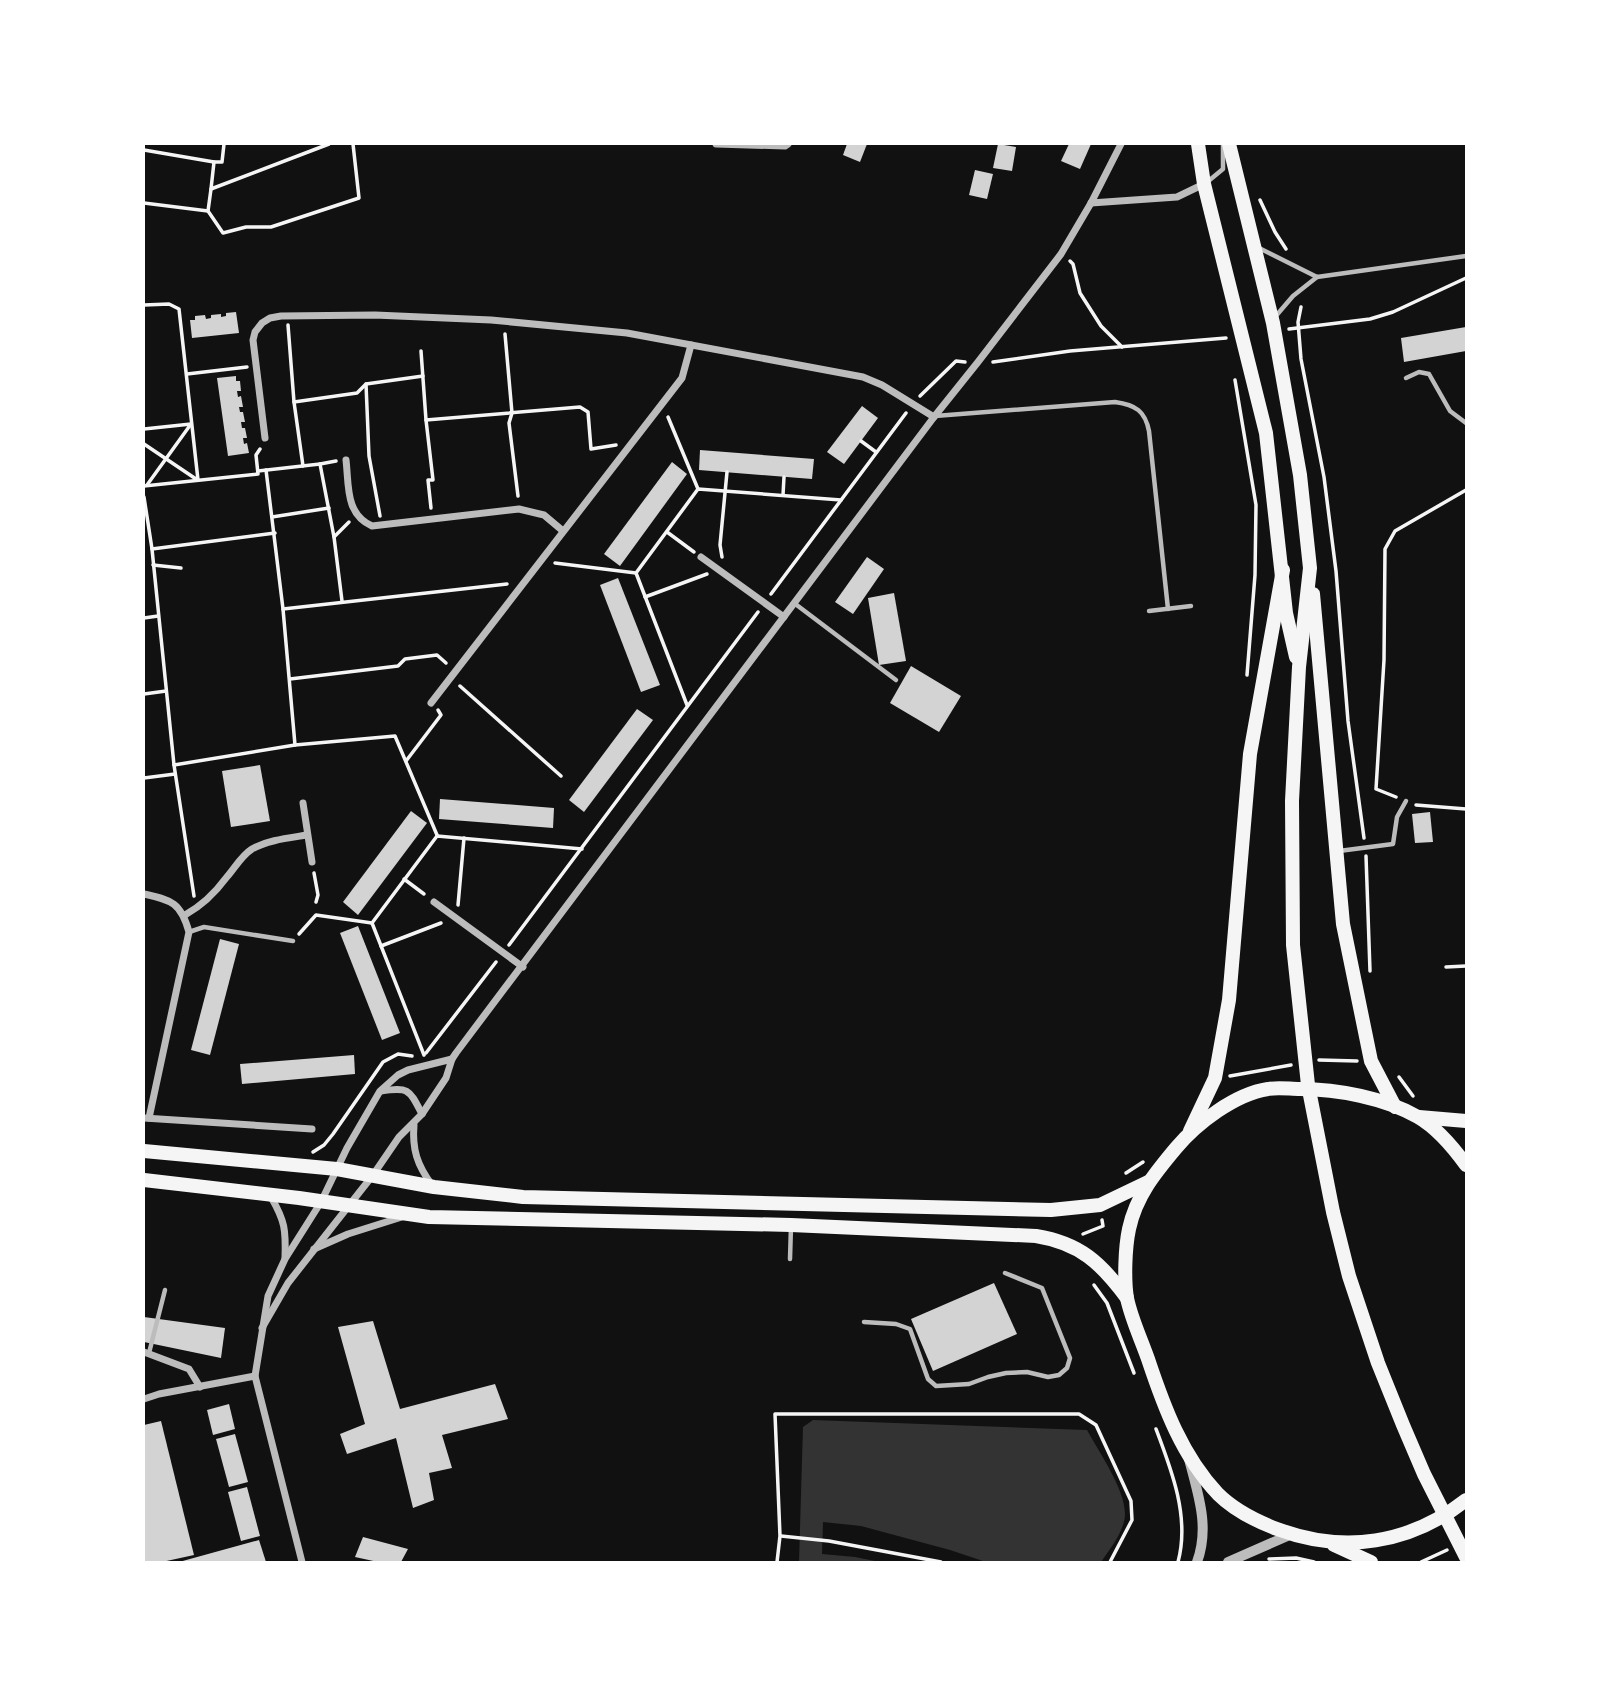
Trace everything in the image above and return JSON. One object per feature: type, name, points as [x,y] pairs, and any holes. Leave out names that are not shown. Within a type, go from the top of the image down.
[{"type":"main road","points":[[1198,144],[1204,184],[1266,433],[1286,612],[1298,667]]},
{"type":"main road","points":[[1229,144],[1273,320],[1300,475],[1343,923],[1371,1061],[1395,1107]]},
{"type":"main road","points":[[1310,568],[1298,667],[1292,801],[1293,945],[1308,1085],[1333,1212],[1349,1276],[1378,1363],[1430,1485],[1466,1557]]},
{"type":"main road","points":[[1190,1132],[1215,1078],[1229,1000],[1250,754],[1283,570]]},
{"type":"main road","points":[[1371,1563],[1327,1542],[1292,1534],[1255,1521],[1219,1494],[1188,1454],[1165,1409],[1127,1298],[1126,1249],[1129,1230],[1134,1211],[1148,1182],[1190,1132],[1227,1105],[1268,1089],[1331,1089],[1395,1107],[1418,1117],[1439,1133],[1466,1165]]},
{"type":"main road","points":[[1418,1117],[1466,1121]]},
{"type":"main road","points":[[144,1151],[337,1169],[476,1194],[523,1197],[1051,1210],[1100,1205],[1148,1182]]},
{"type":"main road","points":[[144,1180],[270,1194],[429,1217],[791,1225],[1036,1236],[1060,1240],[1075,1247],[1097,1263],[1127,1298]]},
{"type":"main road","points":[[1327,1542],[1356,1542],[1409,1533],[1451,1512],[1466,1500]]},
{"type":"street","points":[[716,144],[788,144]]},
{"type":"street","points":[[262,1328],[288,1283],[400,1137],[422,1114],[446,1079],[452,1059],[934,416],[1060,254],[1091,203],[1121,144]]},
{"type":"street","points":[[1091,203],[1177,197],[1204,184]]},
{"type":"street","points":[[265,438],[253,341],[255,331],[270,318],[288,316],[400,316],[504,321],[627,333],[863,377],[934,416]]},
{"type":"street","points":[[431,703],[682,379],[691,345]]},
{"type":"street","points":[[346,460],[351,505],[362,522],[372,526],[519,509],[544,515],[563,531]]},
{"type":"street","points":[[701,557],[783,617]]},
{"type":"street","points":[[303,803],[311,861]]},
{"type":"street","points":[[185,915],[196,909],[252,849],[307,835]]},
{"type":"street","points":[[144,894],[165,899],[177,906],[185,915],[189,932],[146,1118],[312,1129]]},
{"type":"street","points":[[434,902],[523,967]]},
{"type":"street","points":[[302,1563],[255,1376],[268,1296],[285,1259],[321,1202],[380,1091],[408,1070],[452,1059]]},
{"type":"street","points":[[380,1091],[400,1088],[407,1090],[422,1114]]},
{"type":"street","points":[[414,1124],[415,1158],[434,1187]]},
{"type":"street","points":[[270,1194],[283,1217],[285,1259]]},
{"type":"street","points":[[313,1250],[348,1234],[412,1214]]},
{"type":"street","points":[[146,1353],[189,1369],[200,1387]]},
{"type":"street","points":[[144,1399],[255,1376]]},
{"type":"street","points":[[1188,1454],[1201,1506],[1204,1531],[1197,1563]]},
{"type":"street","points":[[1228,1563],[1292,1534]]},
{"type":"lane","points":[[1204,184],[1223,169],[1223,144]]},
{"type":"lane","points":[[1253,245],[1317,277]]},
{"type":"lane","points":[[1273,320],[1293,296],[1317,277],[1466,256]]},
{"type":"lane","points":[[1406,378],[1419,372],[1429,374],[1450,411],[1466,422]]},
{"type":"lane","points":[[934,416],[1115,402],[1137,407],[1146,418],[1149,431],[1168,609]]},
{"type":"lane","points":[[794,603],[896,680]]},
{"type":"lane","points":[[1149,611],[1191,606]]},
{"type":"lane","points":[[1338,851],[1394,844],[1397,817],[1406,801]]},
{"type":"lane","points":[[189,932],[204,927],[293,941]]},
{"type":"lane","points":[[790,1259],[791,1225]]},
{"type":"lane","points":[[864,1322],[896,1324],[911,1329],[928,1378],[936,1386],[978,1383],[988,1377],[1006,1373],[1027,1372],[1048,1377],[1059,1375],[1067,1368],[1070,1357],[1042,1288],[1005,1273]]},
{"type":"lane","points":[[146,1353],[165,1290]]},
{"type":"path","points":[[144,149],[222,162],[224,144]]},
{"type":"path","points":[[211,189],[329,144]]},
{"type":"path","points":[[214,162],[208,211],[223,233],[246,227],[271,227],[359,198],[353,144]]},
{"type":"path","points":[[1260,200],[1275,232],[1286,249],[1294,253]]},
{"type":"path","points":[[144,203],[208,211]]},
{"type":"path","points":[[1060,254],[1073,264],[1080,293],[1101,326],[1122,347]]},
{"type":"path","points":[[1351,321],[1393,312],[1466,278]]},
{"type":"path","points":[[144,305],[169,304],[179,309],[198,480]]},
{"type":"path","points":[[1301,307],[1298,322],[1301,359],[1324,477],[1336,571],[1348,721],[1365,847],[1370,971]]},
{"type":"path","points":[[288,316],[294,402],[303,466]]},
{"type":"path","points":[[504,321],[512,413],[509,423],[519,509]]},
{"type":"path","points":[[1223,326],[1226,338]]},
{"type":"path","points":[[438,1040],[913,404],[956,361],[1008,362],[1069,351],[1196,342]]},
{"type":"path","points":[[421,351],[433,480],[428,481],[433,519]]},
{"type":"path","points":[[187,374],[256,366]]},
{"type":"path","points":[[1234,375],[1256,505],[1255,575],[1247,679]]},
{"type":"path","points":[[294,402],[356,393],[366,384],[423,376]]},
{"type":"path","points":[[366,384],[369,456],[382,525]]},
{"type":"path","points":[[662,404],[698,489]]},
{"type":"path","points":[[426,420],[580,407],[588,412],[591,449],[621,445],[627,449]]},
{"type":"path","points":[[144,429],[191,424]]},
{"type":"path","points":[[145,486],[191,424]]},
{"type":"path","points":[[258,471],[256,455],[265,438]]},
{"type":"path","points":[[861,441],[876,453]]},
{"type":"path","points":[[144,444],[198,480]]},
{"type":"path","points":[[145,486],[258,474],[258,471],[320,464]]},
{"type":"path","points":[[266,470],[275,533],[295,745]]},
{"type":"path","points":[[783,495],[784,477]]},
{"type":"path","points":[[1466,490],[1395,531],[1385,549],[1384,660],[1376,789],[1420,806],[1466,809]]},
{"type":"path","points":[[144,497],[152,549],[174,765],[196,909]]},
{"type":"path","points":[[272,517],[329,508]]},
{"type":"path","points":[[342,601],[334,537],[356,515]]},
{"type":"path","points":[[667,532],[701,557]]},
{"type":"path","points":[[152,549],[275,533]]},
{"type":"path","points":[[144,557],[152,556]]},
{"type":"path","points":[[540,561],[636,573]]},
{"type":"path","points":[[153,565],[181,568]]},
{"type":"path","points":[[283,609],[507,584],[516,593]]},
{"type":"path","points":[[144,618],[158,616]]},
{"type":"path","points":[[290,679],[398,666],[405,659],[437,655],[453,675],[561,776]]},
{"type":"path","points":[[144,694],[166,691]]},
{"type":"path","points":[[406,761],[442,715],[431,703]]},
{"type":"path","points":[[174,765],[295,745],[395,736],[437,836]]},
{"type":"path","points":[[144,778],[176,774]]},
{"type":"path","points":[[381,946],[456,918],[464,838]]},
{"type":"path","points":[[311,861],[318,895],[316,902]]},
{"type":"path","points":[[404,879],[434,902]]},
{"type":"path","points":[[293,941],[316,915],[372,923]]},
{"type":"path","points":[[1446,967],[1466,966]]},
{"type":"path","points":[[777,1563],[780,1536],[775,1414],[1079,1414],[1096,1425],[1131,1501],[1132,1520],[1110,1563]]},
{"type":"path","points":[[780,1536],[829,1541],[941,1563]]},
{"type":"path","points":[[1261,1563],[1268,1559],[1296,1558],[1314,1563]]},
{"type":"shaded area","points":[[813,1420],[1087,1430],[1121,1493],[1125,1514],[1123,1526],[1101,1562],[986,1562],[861,1526],[823,1522],[822,1554],[880,1562],[799,1562],[803,1427]]},
{"type":"building","points":[[847,144],[867,144],[860,162],[843,155]]},
{"type":"building","points":[[998,144],[1016,147],[1012,171],[993,168]]},
{"type":"building","points":[[1069,144],[1091,144],[1080,169],[1061,161]]},
{"type":"building","points":[[975,170],[993,174],[987,199],[969,195]]},
{"type":"building","points":[[236,312],[239,333],[192,338],[190,320],[195,320],[195,316],[205,315],[206,319],[211,318],[211,315],[221,314],[221,317],[226,316],[226,313]]},
{"type":"building","points":[[1466,327],[1466,351],[1404,362],[1401,338]]},
{"type":"building","points":[[236,376],[236,381],[240,381],[241,391],[237,391],[243,407],[239,407],[245,422],[241,422],[242,428],[245,428],[247,438],[243,438],[244,444],[247,443],[249,453],[228,456],[217,378]]},
{"type":"building","points":[[862,406],[878,418],[844,464],[827,452]]},
{"type":"building","points":[[700,450],[814,459],[812,479],[699,470]]},
{"type":"building","points":[[672,462],[687,474],[620,566],[604,554]]},
{"type":"building","points":[[867,557],[884,569],[853,614],[835,602]]},
{"type":"building","points":[[618,578],[660,685],[641,692],[600,585]]},
{"type":"building","points":[[894,593],[906,661],[879,665],[868,598]]},
{"type":"building","points":[[911,666],[961,696],[939,732],[890,703]]},
{"type":"building","points":[[637,709],[653,720],[584,812],[569,800]]},
{"type":"building","points":[[260,765],[270,821],[231,827],[222,771]]},
{"type":"building","points":[[440,799],[554,808],[553,828],[439,819]]},
{"type":"building","points":[[411,811],[427,823],[358,915],[343,902]]},
{"type":"building","points":[[1430,812],[1433,842],[1415,843],[1412,814]]},
{"type":"building","points":[[358,926],[400,1033],[382,1040],[340,933]]},
{"type":"building","points":[[220,939],[239,944],[210,1055],[191,1050]]},
{"type":"building","points":[[354,1055],[355,1074],[242,1084],[240,1064]]},
{"type":"building","points":[[994,1283],[1017,1334],[933,1371],[911,1319]]},
{"type":"building","points":[[144,1317],[225,1328],[221,1358],[144,1342]]},
{"type":"building","points":[[373,1321],[400,1409],[495,1384],[508,1419],[442,1435],[452,1468],[429,1473],[434,1500],[413,1508],[396,1438],[347,1454],[340,1434],[365,1424],[338,1327]]},
{"type":"building","points":[[229,1404],[235,1429],[213,1435],[207,1410]]},
{"type":"building","points":[[161,1421],[194,1555],[162,1562],[144,1562],[144,1425]]},
{"type":"building","points":[[235,1434],[248,1482],[229,1487],[216,1439]]},
{"type":"building","points":[[247,1487],[260,1536],[241,1541],[228,1492]]},
{"type":"building","points":[[363,1537],[408,1549],[401,1562],[378,1562],[355,1557]]},
{"type":"building","points":[[259,1540],[266,1562],[179,1562]]}]
